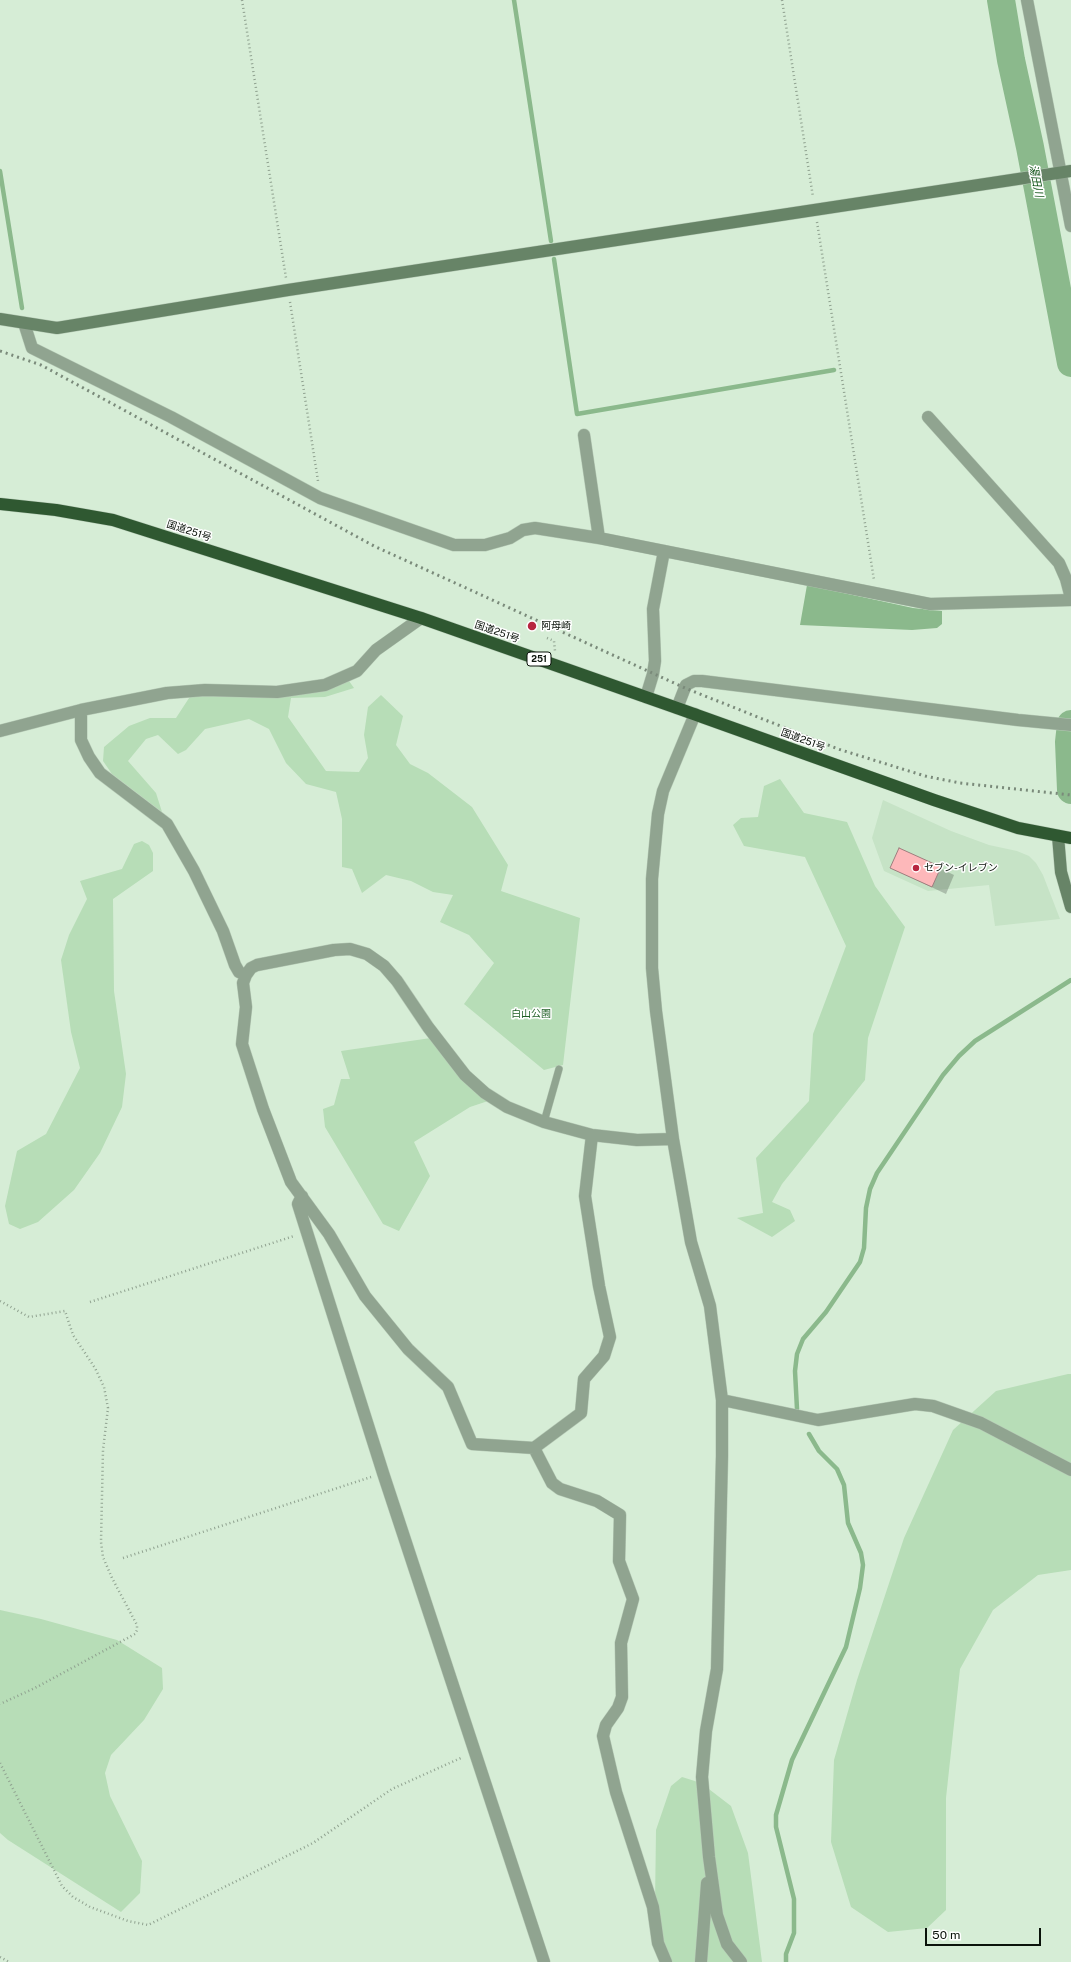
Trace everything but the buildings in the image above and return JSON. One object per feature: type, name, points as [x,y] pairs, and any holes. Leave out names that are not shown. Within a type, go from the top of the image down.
[{"type":"highway","name":"国道251号","points":[[0,504],[56,510],[113,520],[421,618],[1018,828],[1071,838]]},
{"type":"street","points":[[1027,0],[1071,226]]},
{"type":"street","points":[[0,319],[57,328],[288,290],[1060,173]]},
{"type":"street","points":[[24,323],[32,348],[171,418],[320,498],[454,545],[485,545],[510,538],[523,530],[535,528],[599,538],[876,592],[930,604],[1071,599],[1066,579],[1059,563],[928,417]]},
{"type":"street","points":[[584,435],[599,538]]},
{"type":"street","points":[[646,697],[653,674],[655,661],[653,609],[664,551]]},
{"type":"street","points":[[0,731],[82,710],[167,693],[205,690],[277,692],[325,685],[357,671],[376,650],[421,618]]},
{"type":"street","points":[[678,708],[686,685],[702,681],[1067,725]]},
{"type":"street","points":[[82,710],[81,740],[89,757],[100,773],[167,824],[194,871],[224,931],[235,965],[239,972],[246,975]]},
{"type":"street","points":[[695,714],[663,791],[658,814],[652,879],[652,968],[656,1011],[673,1139],[691,1242],[710,1306],[722,1400],[717,1669],[706,1731],[702,1777],[709,1858],[716,1915],[727,1944],[741,1962]]},
{"type":"street","points":[[1058,836],[1061,872],[1071,907]]},
{"type":"street","points":[[592,1135],[586,1196],[599,1286],[610,1337],[604,1356],[584,1379],[581,1413],[534,1448],[472,1444],[448,1387],[408,1349],[365,1296],[329,1234],[288,1174],[263,1109],[242,1044],[246,1007],[243,983],[246,975],[251,968],[257,965],[334,950],[350,949],[367,954],[384,966],[397,981],[428,1027],[465,1075],[485,1094],[507,1107],[544,1122],[592,1135],[636,1140],[673,1139]]},
{"type":"street","points":[[302,1196],[298,1204],[383,1473],[476,1751],[544,1962]]},
{"type":"street","points":[[722,1400],[818,1420],[915,1404],[933,1406],[981,1422],[1071,1470]]},
{"type":"street","points":[[534,1448],[552,1483],[560,1489],[597,1501],[620,1515],[619,1561],[633,1599],[621,1643],[622,1697],[618,1708],[606,1725],[603,1736],[616,1792],[653,1907],[658,1943],[666,1962]]},
{"type":"street","points":[[701,1962],[709,1858]]},
{"type":"lane","points":[[544,1122],[559,1069]]},
{"type":"path","points":[[242,0],[320,498]]},
{"type":"path","points":[[782,0],[876,592]]},
{"type":"path","points":[[90,1302],[307,1232]]},
{"type":"path","points":[[0,1301],[29,1317],[65,1311],[73,1335],[95,1368],[104,1387],[108,1408],[103,1450],[101,1542],[104,1557],[112,1578],[137,1625],[137,1630],[135,1634],[95,1656],[35,1688],[0,1704]]},
{"type":"path","points":[[123,1558],[383,1473]]},
{"type":"path","points":[[0,1763],[62,1886],[73,1897],[90,1907],[128,1921],[148,1925],[313,1844],[392,1789],[476,1751]]},
{"type":"path","points":[[0,1957],[9,1962]]},
{"type":"shaded area","points":[[807,585],[913,608],[942,611],[942,624],[937,628],[912,630],[800,625]]},
{"type":"shaded area","points":[[883,800],[951,831],[989,845],[1017,851],[1029,856],[1036,863],[1043,875],[1060,919],[995,926],[989,885],[928,891],[884,871],[872,838]]},
{"type":"green space","name":"白山公園","points":[[349,681],[354,688],[325,697],[291,698],[288,717],[326,771],[359,772],[368,758],[364,735],[368,707],[381,695],[403,716],[396,745],[410,764],[428,773],[472,807],[508,865],[501,891],[580,918],[563,1065],[544,1070],[464,1004],[494,963],[469,935],[440,922],[453,895],[433,892],[411,881],[386,875],[362,893],[352,869],[342,867],[342,819],[336,792],[306,784],[286,763],[269,729],[249,719],[205,729],[186,750],[178,754],[158,735],[146,739],[128,761],[156,793],[162,812],[112,774],[103,761],[104,747],[129,726],[150,718],[176,718],[191,695]]},
{"type":"green space","points":[[780,779],[804,813],[847,822],[875,886],[905,927],[868,1038],[865,1080],[782,1184],[772,1202],[790,1210],[795,1221],[772,1237],[737,1218],[763,1213],[756,1158],[809,1101],[813,1034],[846,946],[805,857],[744,846],[733,825],[741,818],[758,817],[764,786]]},
{"type":"green space","points":[[142,841],[149,845],[153,853],[153,871],[113,899],[114,991],[126,1074],[122,1107],[100,1153],[74,1190],[38,1222],[20,1229],[9,1224],[5,1206],[17,1151],[46,1134],[80,1068],[71,1032],[61,960],[69,935],[87,899],[80,881],[122,869],[134,844]]},
{"type":"green space","points":[[431,1038],[488,1101],[470,1107],[414,1142],[430,1176],[399,1231],[383,1224],[325,1127],[323,1109],[334,1105],[341,1079],[350,1079],[341,1051]]},
{"type":"green space","points":[[1071,1374],[1071,1570],[1038,1575],[993,1610],[960,1669],[946,1798],[946,1910],[927,1928],[888,1932],[851,1907],[831,1842],[834,1760],[857,1680],[904,1538],[953,1430],[996,1391]]},
{"type":"green space","points":[[0,1610],[41,1619],[117,1640],[162,1668],[163,1689],[144,1720],[111,1755],[105,1773],[110,1796],[142,1861],[140,1893],[121,1912],[8,1840],[0,1833]]},
{"type":"green space","points":[[682,1777],[701,1783],[731,1806],[748,1853],[762,1962],[662,1962],[655,1905],[656,1830],[671,1786]]},
{"type":"waterway","points":[[514,0],[551,241]]},
{"type":"waterway","name":"湯田川","points":[[1001,0],[1011,60],[1030,147],[1071,363]]},
{"type":"waterway","points":[[0,171],[22,308]]},
{"type":"waterway","points":[[554,259],[577,414],[834,370]]},
{"type":"waterway","name":"湯田川","points":[[1071,724],[1069,742],[1071,790]]},
{"type":"waterway","points":[[797,1409],[795,1371],[797,1354],[803,1339],[826,1312],[860,1262],[864,1248],[866,1208],[870,1189],[877,1173],[943,1075],[959,1056],[975,1041],[1071,980]]},
{"type":"waterway","points":[[786,1962],[786,1954],[794,1933],[794,1899],[776,1827],[776,1815],[792,1760],[846,1647],[860,1588],[863,1565],[861,1553],[848,1523],[844,1485],[837,1469],[819,1451],[809,1434]]},
{"type":"railway","points":[[0,351],[41,365],[374,546],[685,688],[838,749],[925,776],[960,783],[1071,795]]},
{"type":"place","name":"阿母崎","points":[[532,626]]},
{"type":"place","name":"セブン-イレブン","points":[[916,868]]}]
